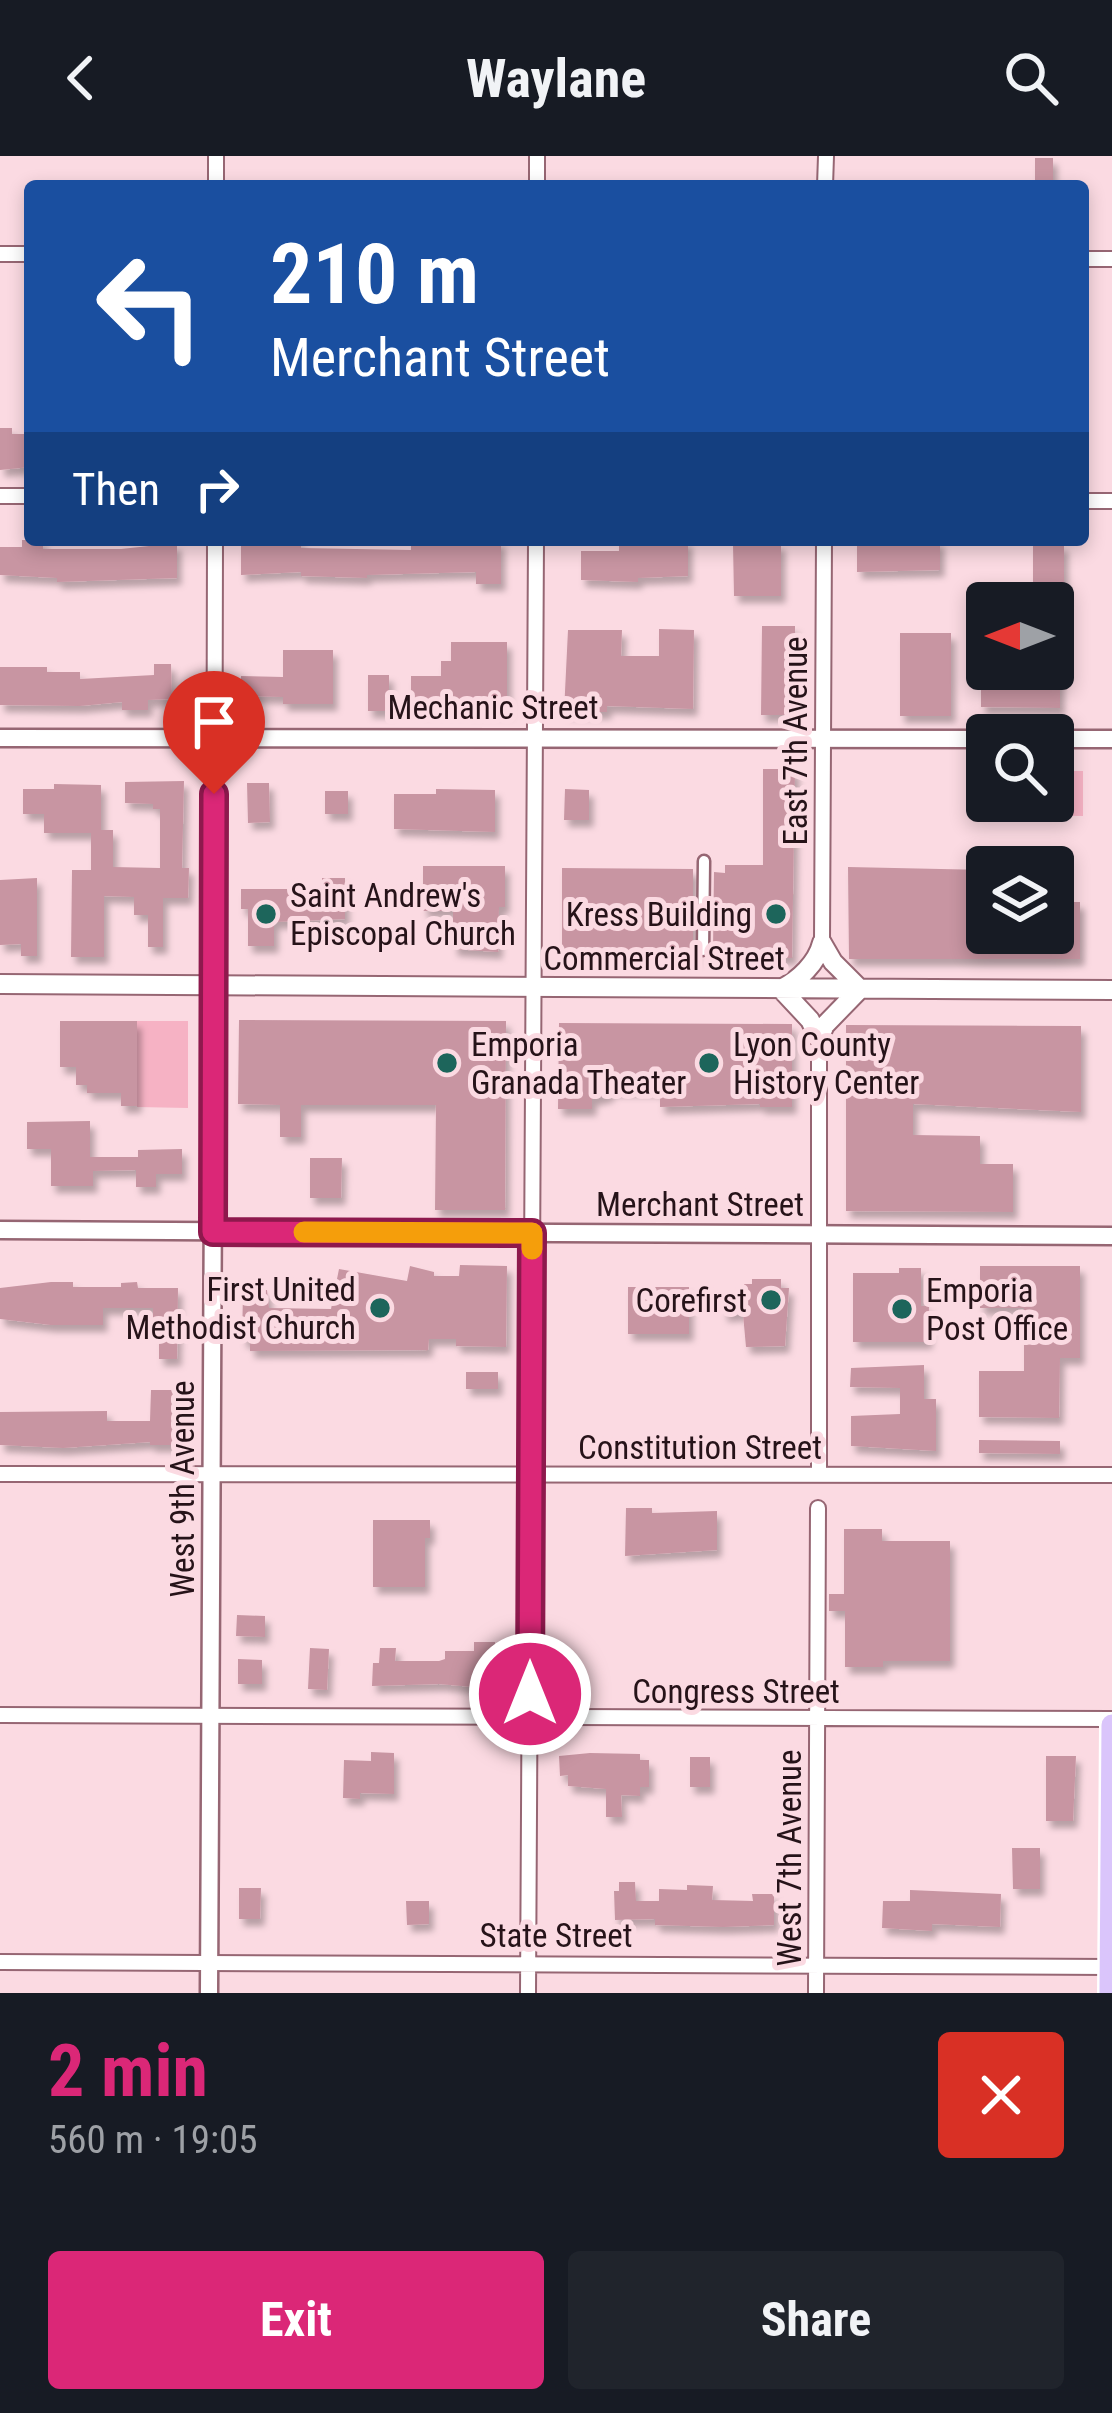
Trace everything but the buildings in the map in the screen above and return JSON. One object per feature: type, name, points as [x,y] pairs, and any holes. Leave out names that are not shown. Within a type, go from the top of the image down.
[{"type":"main road","points":[[819,1038],[815,1026],[782,989],[796,982],[822,943]]},
{"type":"main road","points":[[819,1038],[860,989],[822,943]]},
{"type":"main road","name":"Commercial Street","points":[[0,985],[1112,990]]},
{"type":"main road","points":[[1110,1993],[1112,1722]]},
{"type":"street","points":[[214,986],[215,546]]},
{"type":"street","points":[[528,1993],[536,546]]},
{"type":"street","name":"East 7th Avenue","points":[[822,943],[824,546]]},
{"type":"street","name":"Mechanic Street","points":[[0,738],[966,739]]},
{"type":"street","points":[[1074,739],[1112,739]]},
{"type":"street","points":[[703,950],[704,861]]},
{"type":"street","name":"West 9th Avenue","points":[[209,1993],[214,986]]},
{"type":"street","points":[[819,1038],[819,1473]]},
{"type":"street","name":"Merchant Street","points":[[0,1231],[1112,1236]]},
{"type":"street","name":"Constitution Street","points":[[0,1474],[1112,1475]]},
{"type":"street","name":"West 7th Avenue","points":[[816,1993],[818,1508]]},
{"type":"street","name":"Congress Street","points":[[0,1714],[1112,1722]]},
{"type":"street","name":"State Street","points":[[0,1962],[1111,1967]]},
{"type":"shaded area","points":[[1074,771],[1083,771],[1083,816],[1074,816]]},
{"type":"shaded area","points":[[137,1021],[188,1021],[188,1108],[137,1107]]},
{"type":"slow traffic","points":[[304,1232],[532,1233],[532,1249]]},
{"type":"place","name":"Saint Andrew's Episcopal Church","points":[[266,914]]},
{"type":"place","name":"Kress Building","points":[[776,914]]},
{"type":"place","name":"Emporia Granada Theater","points":[[447,1063]]},
{"type":"place","name":"Lyon County History Center","points":[[709,1063]]},
{"type":"place","name":"Corefirst","points":[[771,1300]]},
{"type":"place","name":"First United Methodist Church","points":[[380,1308]]},
{"type":"place","name":"Emporia Post Office","points":[[902,1309]]},
{"type":"route","points":[[214,794],[213,1232],[532,1233],[530,1694]]}]
